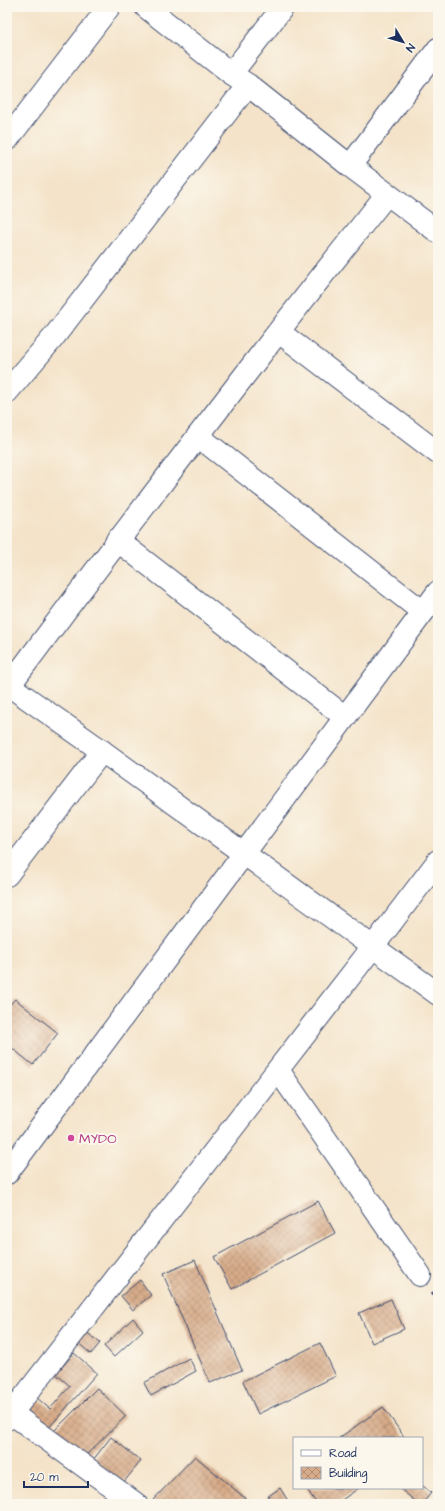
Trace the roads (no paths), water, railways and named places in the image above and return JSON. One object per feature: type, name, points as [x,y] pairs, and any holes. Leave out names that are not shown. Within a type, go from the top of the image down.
[{"type":"street","points":[[7,140],[109,7]]},
{"type":"street","points":[[146,7],[350,166],[438,232]]},
{"type":"street","points":[[7,392],[53,338],[239,79],[283,7]]},
{"type":"street","points":[[350,166],[438,49]]},
{"type":"street","points":[[387,194],[330,265],[117,540],[8,685],[102,751],[372,948],[438,994]]},
{"type":"street","points":[[279,332],[438,453]]},
{"type":"street","points":[[198,436],[423,612]]},
{"type":"street","points":[[117,540],[345,717]]},
{"type":"street","points":[[7,1173],[438,592]]},
{"type":"street","points":[[7,875],[102,751]]},
{"type":"street","points":[[136,1504],[9,1414],[278,1070],[438,861]]},
{"type":"street","points":[[278,1070],[420,1275]]},
{"type":"place","name":"MYDO","points":[[71,1138]]}]
